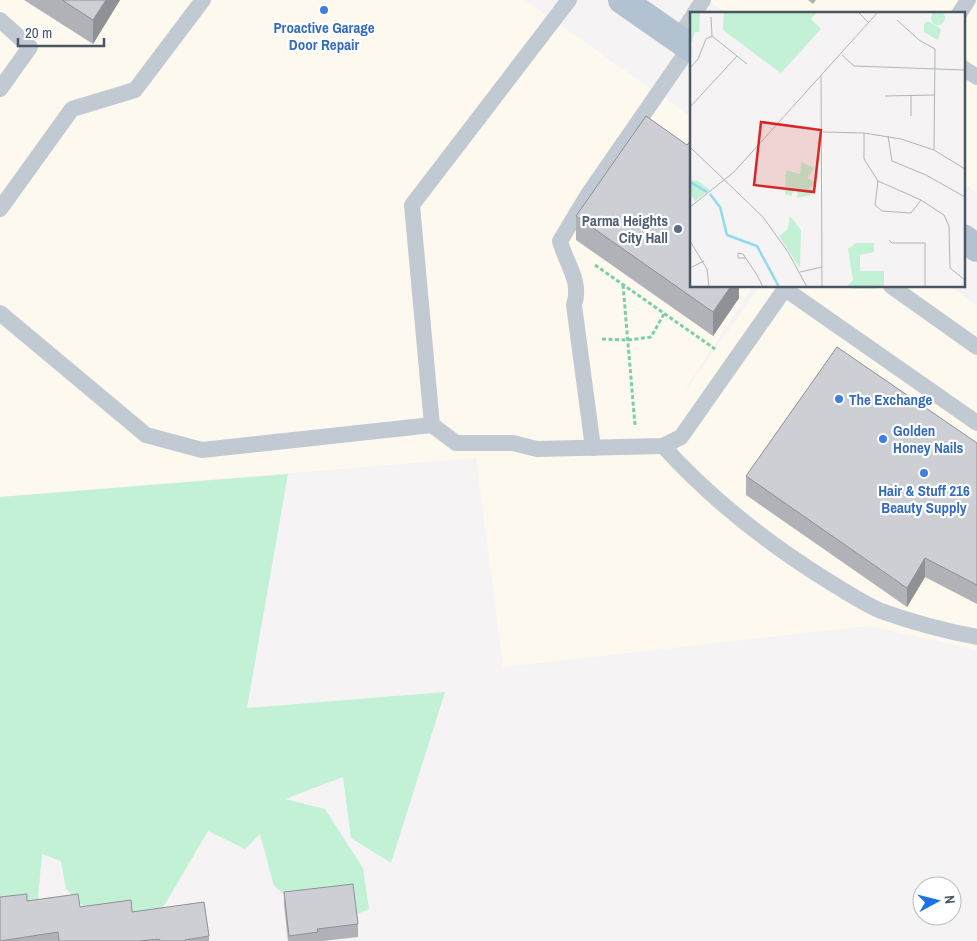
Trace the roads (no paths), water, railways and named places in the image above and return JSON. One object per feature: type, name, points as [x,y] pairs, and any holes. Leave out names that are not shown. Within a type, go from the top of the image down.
[{"type":"main road","points":[[633,3],[687,38]]},
{"type":"main road","points":[[964,239],[977,248]]},
{"type":"lane","points":[[0,209],[72,108],[135,90],[203,0]]},
{"type":"lane","points":[[432,425],[412,205],[568,0]]},
{"type":"lane","points":[[695,12],[703,0]]},
{"type":"lane","points":[[960,12],[968,0]]},
{"type":"lane","points":[[0,20],[30,47],[0,89]]},
{"type":"lane","points":[[593,448],[574,305],[578,295],[577,285],[573,271],[564,259],[560,242],[687,38]]},
{"type":"lane","points":[[964,69],[977,77]]},
{"type":"lane","points":[[0,313],[146,434],[202,450],[432,425],[456,443],[513,443],[537,449],[663,446],[681,437],[786,288],[977,423]]},
{"type":"lane","points":[[894,288],[977,348]]},
{"type":"lane","points":[[663,446],[701,486],[748,526],[802,565],[846,593],[880,610],[947,631],[977,637]]},
{"type":"place","name":"Proactive Garage Door Repair","points":[[324,10]]},
{"type":"place","name":"Parma Heights City Hall","points":[[678,229]]},
{"type":"place","name":"The Exchange","points":[[839,399]]},
{"type":"place","name":"Golden Honey Nails","points":[[883,439]]},
{"type":"place","name":"Hair & Stuff 216 Beauty Supply","points":[[924,473]]}]
